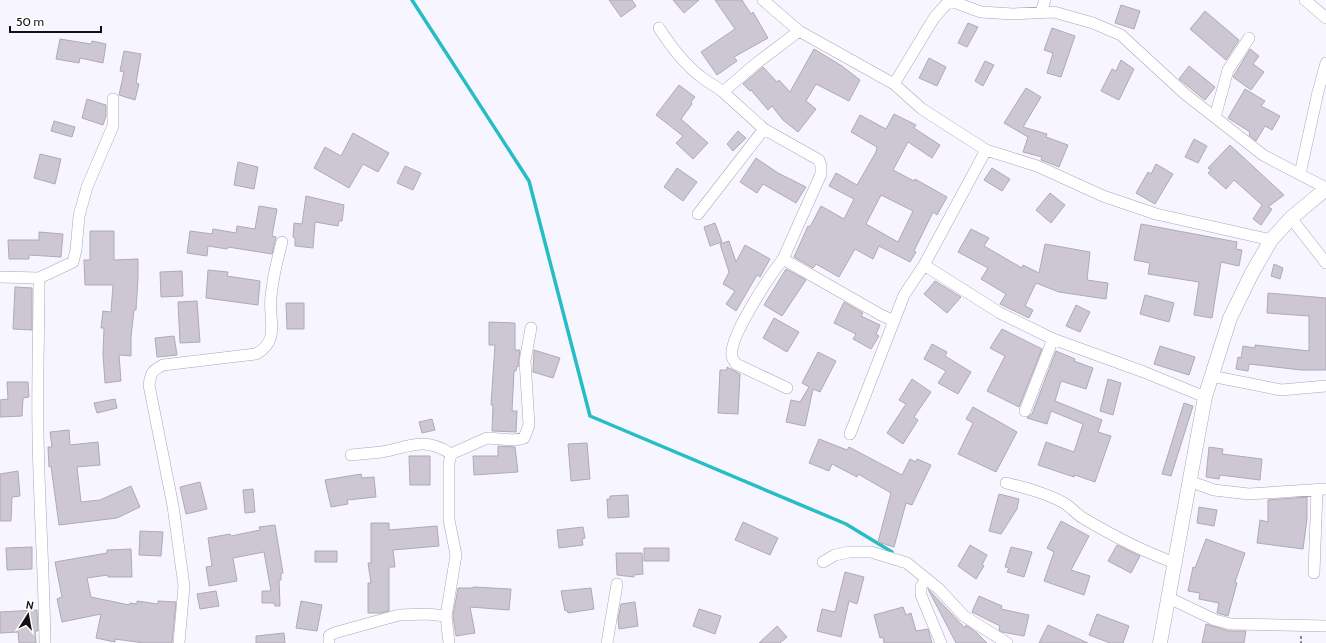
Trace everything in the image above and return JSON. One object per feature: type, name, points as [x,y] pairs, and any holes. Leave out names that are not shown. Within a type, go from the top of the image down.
[{"type":"street","points":[[763,0],[799,31],[894,84],[922,109],[986,150],[1037,166],[1103,196],[1156,214],[1271,240]]},
{"type":"street","points":[[1041,12],[1045,0]]},
{"type":"street","points":[[1305,0],[1326,18]]},
{"type":"street","points":[[894,84],[934,18],[949,1],[981,12],[1013,14],[1054,12],[1093,23],[1121,35],[1185,94],[1263,155],[1326,188],[1291,218],[1271,240],[1252,273],[1230,318],[1205,397],[1160,643]]},
{"type":"street","points":[[659,28],[670,44],[700,76],[723,92],[764,129],[819,160],[821,174],[783,259],[744,319],[732,348],[732,356],[736,364],[787,388]]},
{"type":"street","points":[[723,92],[753,66],[799,31]]},
{"type":"street","points":[[1215,117],[1228,70],[1249,38]]},
{"type":"street","points":[[1300,174],[1326,62]]},
{"type":"street","points":[[0,277],[40,278],[72,262],[76,250],[79,216],[87,187],[113,126],[113,99]]},
{"type":"street","points":[[698,214],[764,129]]},
{"type":"street","points":[[850,434],[904,295],[924,265],[986,150]]},
{"type":"street","points":[[1291,218],[1326,263]]},
{"type":"street","points":[[179,643],[184,586],[173,506],[149,385],[150,376],[153,370],[163,365],[256,354],[266,348],[272,332],[270,298],[282,242]]},
{"type":"street","points":[[783,259],[894,321]]},
{"type":"street","points":[[924,265],[1000,313],[1053,338],[1144,372],[1205,397]]},
{"type":"street","points":[[40,278],[38,431],[40,538],[45,592],[45,643]]},
{"type":"street","points":[[451,454],[487,438],[514,440],[524,438],[529,425],[525,361],[531,328]]},
{"type":"street","points":[[1025,411],[1053,338]]},
{"type":"street","points":[[1212,376],[1281,390],[1326,386]]},
{"type":"street","points":[[351,455],[427,443],[440,446],[451,454]]},
{"type":"street","points":[[449,643],[446,616],[456,555],[449,520],[449,463],[451,454]]},
{"type":"street","points":[[1189,481],[1214,490],[1249,494],[1321,490],[1314,573]]},
{"type":"street","points":[[1006,483],[1041,492],[1065,504],[1081,517],[1114,537],[1146,553],[1175,563]]},
{"type":"street","points":[[823,562],[835,555],[849,552],[871,552],[890,556],[906,563],[925,580],[939,589],[964,616],[1007,643]]},
{"type":"street","points":[[925,580],[921,587],[921,595],[941,643]]},
{"type":"street","points":[[607,643],[617,584]]},
{"type":"street","points":[[1169,598],[1215,620],[1231,624],[1326,626]]},
{"type":"street","points":[[329,643],[329,636],[334,633],[400,615],[427,614],[446,616]]},
{"type":"building","points":[[609,0],[632,0],[636,6],[621,17]]},
{"type":"building","points":[[673,0],[699,0],[684,13]]},
{"type":"building","points":[[715,0],[742,0],[751,14],[753,12],[768,38],[734,57],[737,61],[717,75],[701,52],[735,29]]},
{"type":"building","points":[[1121,5],[1140,11],[1134,29],[1115,23]]},
{"type":"building","points":[[1205,11],[1239,40],[1226,60],[1190,29]]},
{"type":"building","points":[[968,23],[978,27],[967,47],[958,43]]},
{"type":"building","points":[[1052,28],[1075,36],[1061,77],[1047,73],[1053,53],[1044,50]]},
{"type":"building","points":[[60,39],[91,44],[92,41],[106,44],[103,63],[80,58],[79,63],[56,59]]},
{"type":"building","points":[[814,49],[842,66],[860,80],[849,101],[816,84],[806,101],[816,109],[798,132],[783,120],[772,106],[768,110],[751,90],[750,91],[743,84],[763,67],[777,82],[779,80],[790,92]]},
{"type":"building","points":[[1250,49],[1259,56],[1253,64],[1264,72],[1251,90],[1233,77]]},
{"type":"building","points":[[124,51],[141,54],[136,83],[139,84],[135,100],[119,95],[124,72],[120,71]]},
{"type":"building","points":[[929,58],[946,67],[937,86],[919,78]]},
{"type":"building","points":[[1121,60],[1134,69],[1119,100],[1101,91],[1112,69],[1116,71]]},
{"type":"building","points":[[985,61],[994,65],[983,86],[975,81]]},
{"type":"building","points":[[1189,66],[1215,87],[1205,100],[1179,79]]},
{"type":"building","points":[[679,85],[695,97],[691,102],[692,104],[681,119],[708,143],[693,159],[676,143],[683,136],[656,115]]},
{"type":"building","points":[[1026,88],[1041,97],[1023,127],[1047,134],[1046,137],[1068,145],[1059,167],[1041,160],[1042,157],[1023,152],[1028,137],[1004,123]]},
{"type":"building","points":[[1245,89],[1265,101],[1261,106],[1280,116],[1272,130],[1265,126],[1256,141],[1249,135],[1250,132],[1228,118]]},
{"type":"building","points":[[87,99],[106,105],[106,116],[103,125],[82,118]]},
{"type":"building","points":[[894,114],[916,125],[914,128],[940,145],[932,158],[908,142],[893,170],[914,181],[915,179],[947,197],[937,215],[933,212],[914,251],[916,252],[910,262],[879,246],[873,259],[855,249],[839,277],[816,264],[813,268],[794,257],[808,226],[810,227],[821,206],[844,219],[854,199],[829,186],[836,173],[857,185],[876,152],[877,147],[851,132],[860,115],[886,129]],"holes":[[[881,195],[913,211],[898,242],[866,224]]]},
{"type":"building","points":[[54,121],[75,127],[72,137],[51,131]]},
{"type":"building","points":[[738,131],[746,138],[733,151],[727,144]]},
{"type":"building","points":[[353,133],[389,153],[378,172],[363,164],[349,188],[314,168],[325,147],[341,156]]},
{"type":"building","points":[[1194,139],[1207,146],[1198,163],[1185,157]]},
{"type":"building","points":[[1230,145],[1284,195],[1268,207],[1272,209],[1261,225],[1253,219],[1262,205],[1234,180],[1226,189],[1208,173],[1211,170],[1208,168]]},
{"type":"building","points":[[40,154],[61,159],[55,184],[34,178]]},
{"type":"building","points":[[756,158],[778,173],[806,187],[796,203],[763,184],[757,193],[740,182]]},
{"type":"building","points":[[238,162],[258,167],[254,189],[234,185]]},
{"type":"building","points":[[1156,164],[1173,174],[1155,204],[1136,193],[1148,172],[1151,174]]},
{"type":"building","points":[[405,166],[421,173],[413,190],[397,183]]},
{"type":"building","points":[[677,168],[697,182],[683,201],[664,187]]},
{"type":"building","points":[[992,168],[1010,179],[1002,191],[984,180]]},
{"type":"building","points":[[1050,193],[1065,205],[1051,223],[1036,210]]},
{"type":"building","points":[[306,196],[344,205],[342,221],[339,221],[338,226],[315,222],[313,248],[295,246],[295,238],[293,237],[294,223],[302,224]]},
{"type":"building","points":[[259,206],[277,209],[272,236],[276,237],[272,254],[228,247],[227,249],[208,246],[207,256],[187,253],[190,231],[212,234],[213,229],[236,233],[237,226],[255,229]]},
{"type":"building","points":[[715,223],[722,242],[710,246],[704,227]]},
{"type":"building","points":[[1141,224],[1237,242],[1236,249],[1242,250],[1239,266],[1221,262],[1212,318],[1194,315],[1199,282],[1148,274],[1150,263],[1134,260]]},
{"type":"building","points":[[971,229],[989,238],[984,246],[1022,268],[1023,265],[1039,273],[1045,244],[1090,252],[1087,280],[1108,283],[1106,299],[1059,292],[1036,283],[1025,306],[1033,310],[1029,318],[1000,304],[1006,294],[981,279],[988,268],[958,252]]},
{"type":"building","points":[[90,231],[114,231],[114,260],[138,259],[136,310],[134,310],[131,337],[131,356],[119,355],[121,381],[105,383],[103,354],[104,328],[101,328],[103,311],[111,312],[113,285],[85,285],[84,260],[90,260]]},
{"type":"building","points":[[39,232],[63,234],[61,257],[29,255],[29,259],[9,259],[8,240],[39,240]]},
{"type":"building","points":[[729,241],[736,262],[745,245],[770,259],[760,277],[757,275],[736,311],[726,304],[735,291],[723,284],[729,272],[720,244]]},
{"type":"building","points":[[1274,264],[1283,268],[1280,279],[1271,276]]},
{"type":"building","points":[[786,269],[806,280],[782,316],[764,305]]},
{"type":"building","points":[[208,270],[228,272],[227,276],[260,281],[258,305],[206,298]]},
{"type":"building","points":[[182,271],[183,296],[161,297],[160,272]]},
{"type":"building","points":[[935,281],[961,297],[947,313],[924,294]]},
{"type":"building","points":[[15,287],[32,288],[32,330],[13,329]]},
{"type":"building","points":[[1268,293],[1326,298],[1326,370],[1301,370],[1249,364],[1248,371],[1236,369],[1238,357],[1241,358],[1243,346],[1255,348],[1255,345],[1309,351],[1309,316],[1267,313]]},
{"type":"building","points":[[1145,295],[1174,303],[1169,322],[1140,314]]},
{"type":"building","points":[[197,301],[200,342],[180,343],[178,302]]},
{"type":"building","points":[[844,302],[863,313],[861,316],[880,325],[876,334],[879,336],[871,349],[853,339],[856,334],[834,323]]},
{"type":"building","points":[[286,303],[304,303],[304,329],[287,329]]},
{"type":"building","points":[[1076,305],[1090,312],[1080,332],[1066,326]]},
{"type":"building","points":[[774,318],[799,332],[787,352],[763,338]]},
{"type":"building","points":[[489,322],[515,323],[515,350],[520,350],[518,367],[517,366],[516,371],[514,371],[512,411],[517,411],[516,432],[492,431],[493,405],[491,405],[495,345],[489,345]]},
{"type":"building","points":[[1002,329],[1042,349],[1019,407],[987,391],[1005,356],[990,348]]},
{"type":"building","points":[[174,336],[177,355],[157,357],[155,338]]},
{"type":"building","points":[[932,344],[947,352],[945,356],[971,372],[958,394],[938,383],[946,371],[924,359]]},
{"type":"building","points":[[1160,346],[1195,357],[1189,375],[1154,364]]},
{"type":"building","points":[[534,350],[560,358],[553,378],[533,372]]},
{"type":"building","points":[[1056,351],[1075,359],[1074,361],[1093,368],[1086,389],[1061,381],[1055,401],[1102,420],[1098,432],[1111,436],[1095,482],[1075,475],[1074,477],[1038,465],[1046,442],[1074,452],[1083,424],[1051,411],[1047,424],[1027,418],[1032,414]]},
{"type":"building","points":[[818,352],[836,361],[820,392],[813,389],[805,426],[786,422],[791,400],[800,402],[809,387],[802,383]]},
{"type":"building","points":[[727,367],[740,374],[738,414],[718,413],[720,370],[727,370]]},
{"type":"building","points":[[912,379],[931,392],[914,417],[918,420],[903,444],[887,433],[906,404],[899,400]]},
{"type":"building","points":[[1108,379],[1121,383],[1113,415],[1100,411]]},
{"type":"building","points":[[7,382],[28,382],[29,397],[23,398],[22,416],[0,417],[0,400],[8,399]]},
{"type":"building","points":[[115,399],[117,408],[97,413],[94,403]]},
{"type":"building","points":[[1184,403],[1193,406],[1171,476],[1162,474]]},
{"type":"building","points":[[973,407],[1017,432],[996,472],[958,454],[973,423],[966,419]]},
{"type":"building","points":[[432,419],[435,430],[422,433],[419,422]]},
{"type":"building","points":[[69,430],[70,445],[98,442],[100,465],[77,467],[81,502],[100,500],[131,486],[140,507],[117,518],[59,525],[51,466],[49,467],[48,447],[52,447],[50,432]]},
{"type":"building","points":[[819,439],[847,450],[849,447],[902,475],[910,459],[916,462],[917,459],[931,465],[912,505],[906,503],[894,547],[878,542],[891,493],[858,474],[857,477],[832,464],[829,471],[809,463]]},
{"type":"building","points":[[587,443],[590,479],[571,481],[568,444]]},
{"type":"building","points":[[498,446],[515,447],[518,472],[474,475],[473,456],[498,456]]},
{"type":"building","points":[[1209,447],[1223,449],[1222,454],[1262,459],[1260,480],[1220,475],[1219,479],[1206,477]]},
{"type":"building","points":[[409,456],[430,456],[430,485],[410,485]]},
{"type":"building","points":[[18,471],[20,496],[12,497],[11,521],[0,521],[0,474]]},
{"type":"building","points":[[361,474],[362,478],[374,477],[376,497],[347,500],[348,504],[331,507],[325,480]]},
{"type":"building","points":[[200,482],[207,509],[186,514],[180,487]]},
{"type":"building","points":[[253,489],[255,512],[245,513],[243,490]]},
{"type":"building","points":[[999,494],[1019,499],[1017,509],[1001,534],[989,531]]},
{"type":"building","points":[[628,495],[629,517],[608,518],[607,499],[610,499],[610,496]]},
{"type":"building","points":[[1307,497],[1307,519],[1303,549],[1257,543],[1260,520],[1268,522],[1268,500]]},
{"type":"building","points":[[1199,507],[1217,510],[1214,526],[1197,523]]},
{"type":"building","points":[[1061,521],[1089,536],[1071,570],[1090,576],[1084,595],[1044,581],[1054,552],[1047,548]]},
{"type":"building","points":[[743,522],[778,538],[770,555],[735,540]]},
{"type":"building","points":[[371,523],[389,523],[389,530],[437,526],[439,546],[393,550],[395,567],[389,567],[389,611],[381,613],[368,613],[368,583],[371,583],[368,563],[371,563]]},
{"type":"building","points":[[275,525],[283,573],[281,573],[281,580],[279,580],[280,606],[275,606],[274,603],[262,603],[262,591],[271,591],[264,552],[233,558],[237,581],[209,586],[206,567],[212,566],[208,538],[230,534],[231,536],[260,530],[259,527]]},
{"type":"building","points":[[583,527],[585,538],[582,539],[583,545],[559,548],[557,530]]},
{"type":"building","points":[[140,531],[163,532],[161,556],[139,555]]},
{"type":"building","points":[[1206,539],[1245,553],[1235,582],[1237,583],[1228,616],[1217,613],[1219,603],[1199,599],[1200,593],[1188,591],[1193,567],[1195,568]]},
{"type":"building","points":[[970,545],[987,555],[982,565],[984,566],[976,579],[958,566]]},
{"type":"building","points":[[1117,545],[1140,556],[1131,573],[1108,561]]},
{"type":"building","points":[[32,547],[32,569],[7,570],[6,548]]},
{"type":"building","points":[[1011,547],[1032,552],[1024,577],[1007,572],[1009,568],[1005,567]]},
{"type":"building","points":[[644,548],[669,548],[669,561],[644,561]]},
{"type":"building","points":[[131,549],[132,577],[108,577],[108,575],[87,578],[91,597],[129,605],[130,603],[137,604],[137,601],[158,604],[158,601],[176,602],[172,643],[144,643],[115,639],[115,642],[96,638],[101,614],[62,622],[57,599],[62,597],[55,562],[107,553],[107,550]]},
{"type":"building","points":[[315,551],[337,551],[337,562],[315,562]]},
{"type":"building","points":[[616,553],[642,553],[643,574],[634,575],[634,577],[617,575]]},
{"type":"building","points":[[845,572],[864,577],[857,604],[849,601],[841,637],[817,631],[822,609],[835,612]]},
{"type":"building","points":[[473,587],[511,589],[509,610],[470,607],[475,633],[456,636],[453,616],[458,588]]},
{"type":"building","points":[[591,588],[594,609],[568,613],[567,610],[565,611],[561,591]]},
{"type":"building","points":[[928,589],[965,628],[966,625],[987,643],[956,643]]},
{"type":"building","points":[[216,591],[219,606],[200,609],[197,594]]},
{"type":"building","points":[[979,596],[1002,606],[1001,609],[1029,615],[1024,636],[1002,632],[999,630],[1000,626],[972,612]]},
{"type":"building","points":[[301,601],[322,605],[317,631],[296,628]]},
{"type":"building","points":[[635,602],[638,626],[619,629],[618,619],[621,604]]},
{"type":"building","points":[[903,607],[906,615],[911,613],[916,631],[928,629],[932,643],[884,643],[883,637],[880,638],[874,615]]},
{"type":"building","points":[[699,609],[721,616],[715,634],[693,626]]},
{"type":"building","points":[[37,610],[38,631],[35,631],[36,643],[19,643],[18,632],[0,633],[0,612]]},
{"type":"building","points":[[1097,614],[1129,626],[1123,643],[1110,643],[1089,635]]},
{"type":"building","points":[[1206,624],[1229,631],[1246,631],[1244,643],[1202,643]]},
{"type":"building","points":[[1048,625],[1088,643],[1039,643]]},
{"type":"building","points":[[777,626],[787,637],[780,643],[759,643]]},
{"type":"building","points":[[284,633],[285,643],[256,643],[256,636]]},
{"type":"waterway","points":[[412,0],[529,181],[590,416],[846,524],[892,552]]}]
